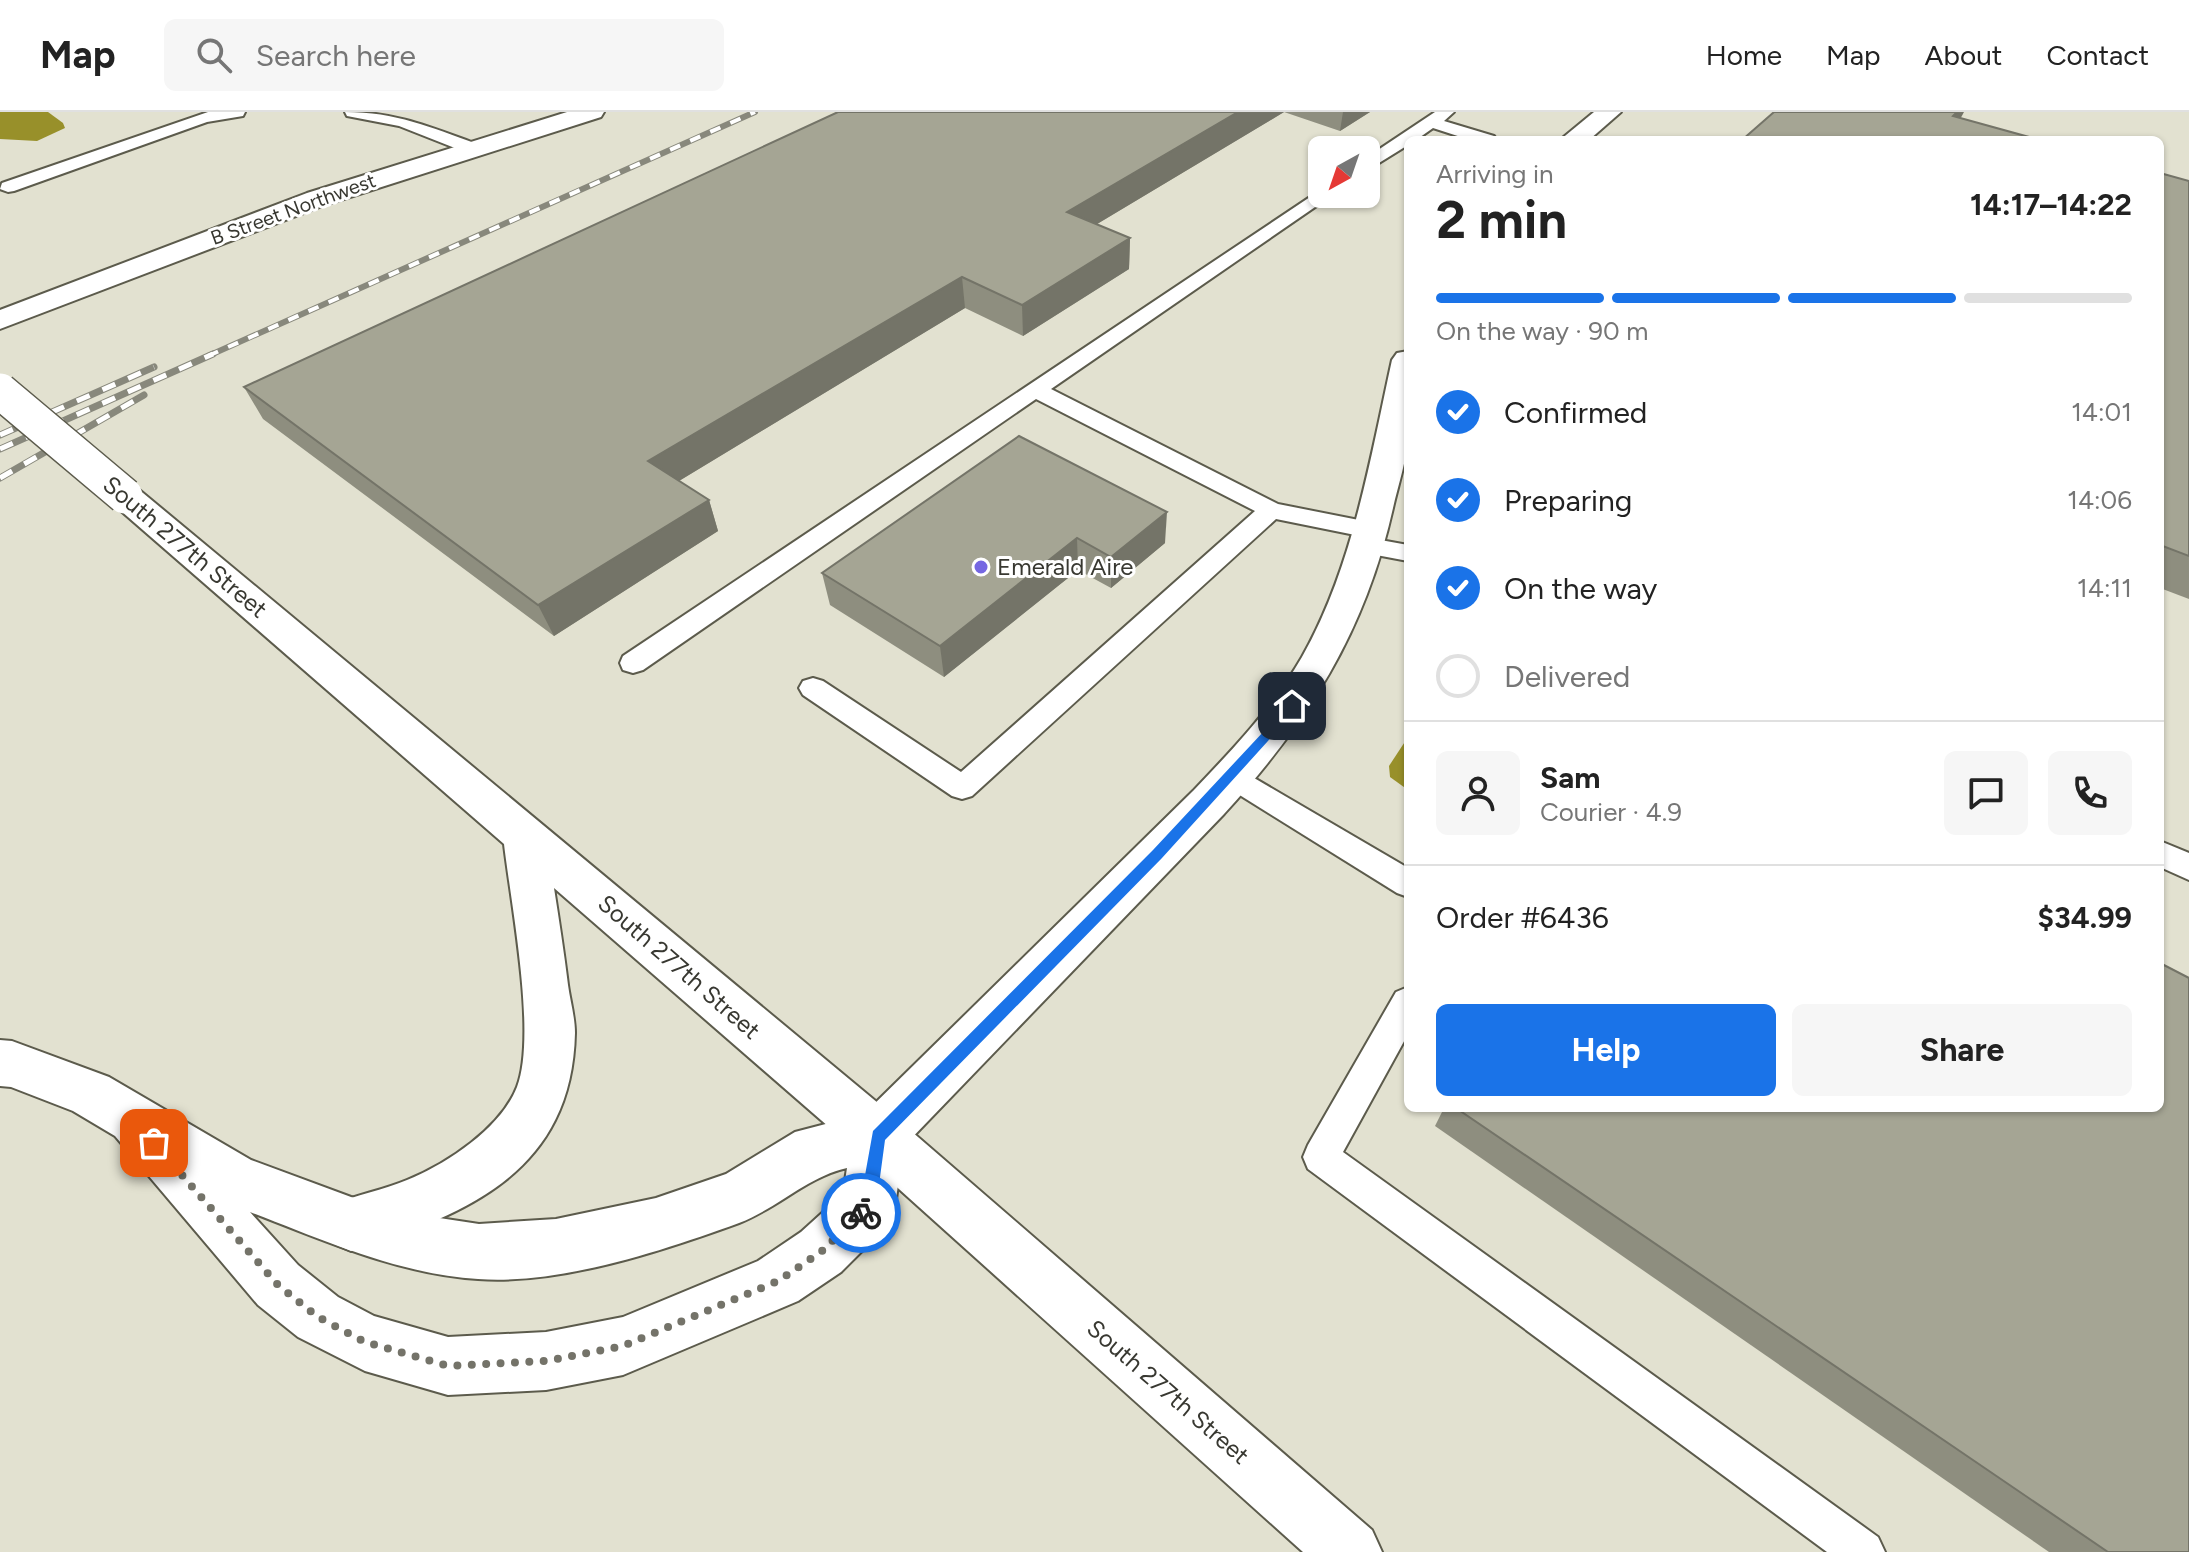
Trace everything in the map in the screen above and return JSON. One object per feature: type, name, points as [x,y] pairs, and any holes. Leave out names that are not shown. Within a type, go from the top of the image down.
[{"type":"street","name":"B Street Northwest","points":[[0,320],[316,199],[592,112]]},
{"type":"street","points":[[1578,136],[1609,112]]},
{"type":"street","points":[[0,1063],[12,1064],[91,1094],[235,1180],[351,1224],[413,1242],[479,1252],[556,1247],[656,1225],[740,1196],[814,1150],[878,1136],[1232,776],[1292,706],[1320,660],[1338,622],[1367,538],[1404,377]]},
{"type":"street","name":"South 277th Street","points":[[0,391],[878,1136],[1350,1552]]},
{"type":"street","points":[[351,1224],[420,1203],[491,1161],[523,1129],[543,1088],[550,1031],[525,836]]},
{"type":"street","points":[[133,1119],[278,1285],[318,1317],[365,1342],[448,1366],[546,1361],[623,1346],[778,1281],[821,1252],[868,1207],[878,1136]]},
{"type":"lane","points":[[8,187],[203,118],[237,112]]},
{"type":"lane","points":[[353,112],[403,122],[471,148]]},
{"type":"lane","points":[[1410,136],[1438,117],[1479,136]]},
{"type":"lane","points":[[1380,156],[1404,140]]},
{"type":"lane","points":[[633,663],[1308,205]]},
{"type":"lane","points":[[1035,390],[1271,510],[1404,552]]},
{"type":"lane","points":[[813,688],[962,788],[1271,510]]},
{"type":"lane","points":[[1232,776],[1404,882]]},
{"type":"lane","points":[[2164,855],[2189,867]]},
{"type":"lane","points":[[1404,1009],[1321,1157],[1863,1552]]},
{"type":"shaded area","points":[[0,112],[48,112],[65,128],[37,141],[0,139]]},
{"type":"shaded area","points":[[1404,743],[1404,787],[1390,777],[1389,766]]},
{"type":"building","points":[[838,112],[1238,112],[1067,212],[1130,238],[1022,305],[962,277],[648,461],[709,500],[538,605],[244,387]]},
{"type":"building","points":[[1774,112],[1957,112],[1953,116],[2026,136],[1747,136]]},
{"type":"building","points":[[2164,174],[2189,181],[2189,556],[2164,547]]},
{"type":"building","points":[[1019,436],[1167,512],[1111,557],[1077,538],[940,646],[822,573]]},
{"type":"building","points":[[2164,965],[2189,978],[2189,1552],[2108,1552],[1462,1112],[2164,1112]]},
{"type":"railway","points":[[208,356],[755,112]]},
{"type":"railway","points":[[0,449],[213,354]]},
{"type":"railway","points":[[0,435],[154,367]]},
{"type":"railway","points":[[0,478],[144,395]]},
{"type":"way so far","points":[[154,1143],[278,1285],[318,1317],[365,1342],[448,1366],[546,1361],[623,1346],[778,1281],[821,1252],[861,1213]]},
{"type":"place","name":"Emerald Aire","points":[[981,567]]},
{"type":"route","points":[[861,1213],[868,1207],[878,1136],[1157,854],[1232,776],[1292,706]]}]
